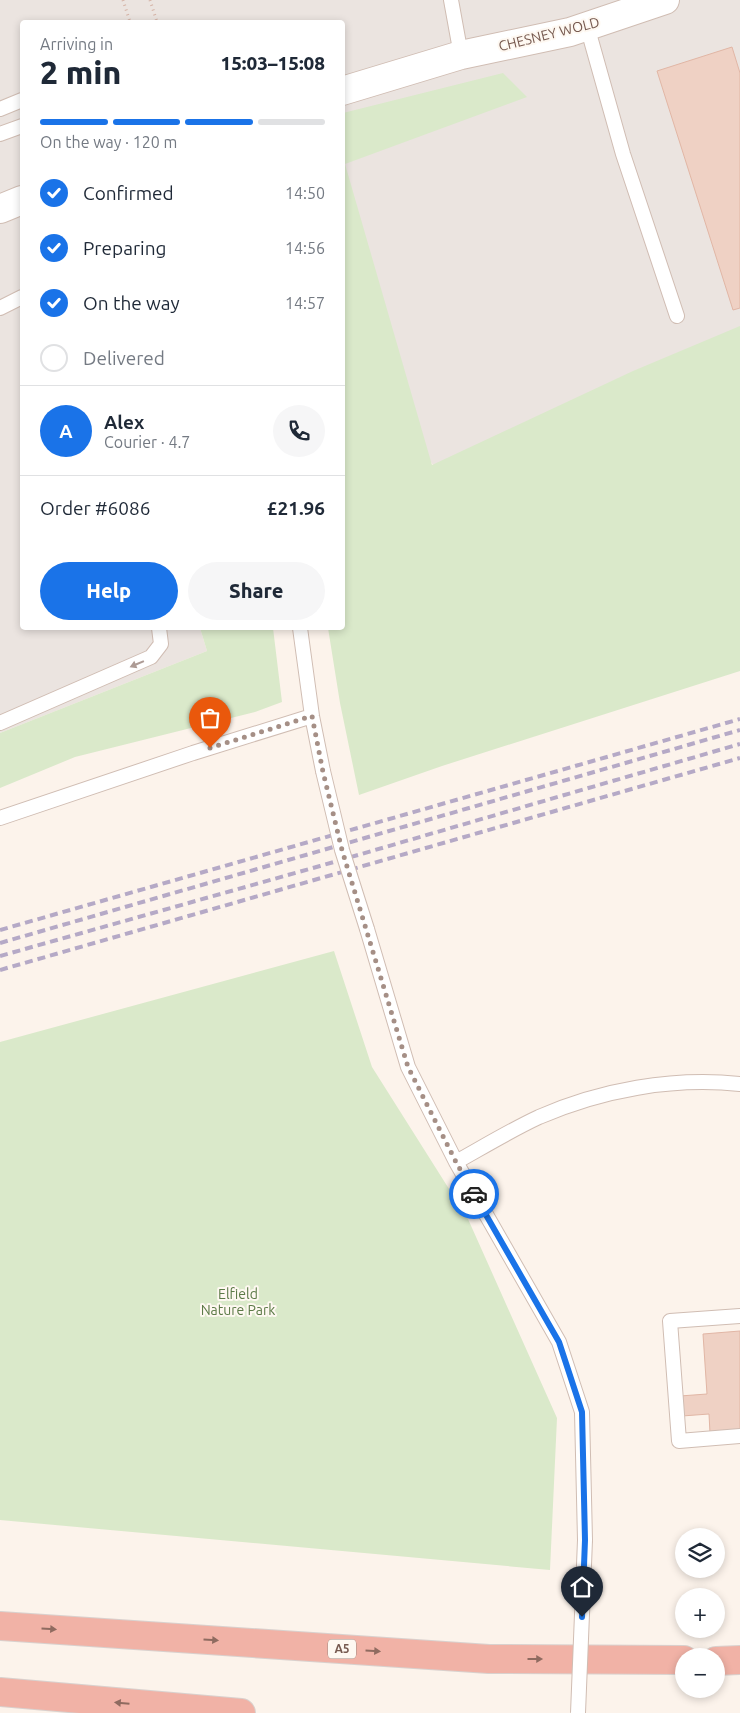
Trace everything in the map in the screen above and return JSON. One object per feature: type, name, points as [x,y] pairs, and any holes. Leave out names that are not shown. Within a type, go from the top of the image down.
[{"type":"highway","name":"A5","points":[[0,1626],[489,1659],[675,1660]]},
{"type":"highway","points":[[725,1661],[740,1660]]},
{"type":"highway","points":[[0,1692],[241,1713]]},
{"type":"street","name":"CHESNEY WOLD","points":[[345,90],[461,55],[570,32],[665,0]]},
{"type":"street","points":[[0,209],[20,201]]},
{"type":"lane","points":[[451,0],[461,55]]},
{"type":"lane","points":[[587,26],[623,154],[677,316]]},
{"type":"lane","points":[[0,109],[20,101]]},
{"type":"lane","points":[[0,134],[20,127]]},
{"type":"lane","points":[[0,308],[20,298]]},
{"type":"lane","points":[[0,723],[152,658],[161,644],[159,630]]},
{"type":"lane","points":[[300,630],[312,716],[323,772],[342,850],[408,1067],[456,1162],[559,1342],[582,1412],[585,1540],[578,1713]]},
{"type":"lane","points":[[0,818],[192,753],[312,716]]},
{"type":"lane","points":[[456,1162],[539,1117],[610,1092],[676,1083],[740,1084]]},
{"type":"lane","points":[[740,1316],[670,1321],[679,1441],[740,1436]]},
{"type":"path","points":[[123,0],[129,20]]},
{"type":"path","points":[[150,0],[156,20]]},
{"type":"shaded area","points":[[0,0],[740,0],[740,341],[433,465],[345,339],[345,20],[20,20],[20,630],[201,630],[207,651],[0,733]]},
{"type":"green space","points":[[503,73],[527,97],[345,164],[345,112]]},
{"type":"green space","points":[[345,164],[432,465],[633,371],[740,326],[740,671],[442,766],[359,795],[340,703],[328,630],[345,630]]},
{"type":"green space","points":[[201,630],[273,630],[282,702],[255,712],[75,757],[0,788],[0,733],[207,651]]},
{"type":"green space","name":"Elfield Nature Park","points":[[334,951],[372,1067],[468,1219],[557,1418],[550,1570],[0,1520],[0,1042]]},
{"type":"building","points":[[732,47],[740,73],[740,308],[733,310],[657,71]]},
{"type":"building","points":[[740,1331],[740,1431],[710,1433],[709,1414],[682,1416],[680,1396],[707,1394],[703,1334]]},
{"type":"railway","points":[[0,930],[740,719]]},
{"type":"railway","points":[[0,943],[740,730]]},
{"type":"railway","points":[[0,956],[320,866],[740,744]]},
{"type":"railway","points":[[0,970],[740,758]]},
{"type":"way so far","points":[[210,748],[312,716],[323,772],[342,850],[408,1067],[474,1194]]},
{"type":"route","points":[[474,1194],[559,1342],[582,1412],[585,1540],[582,1617]]}]
